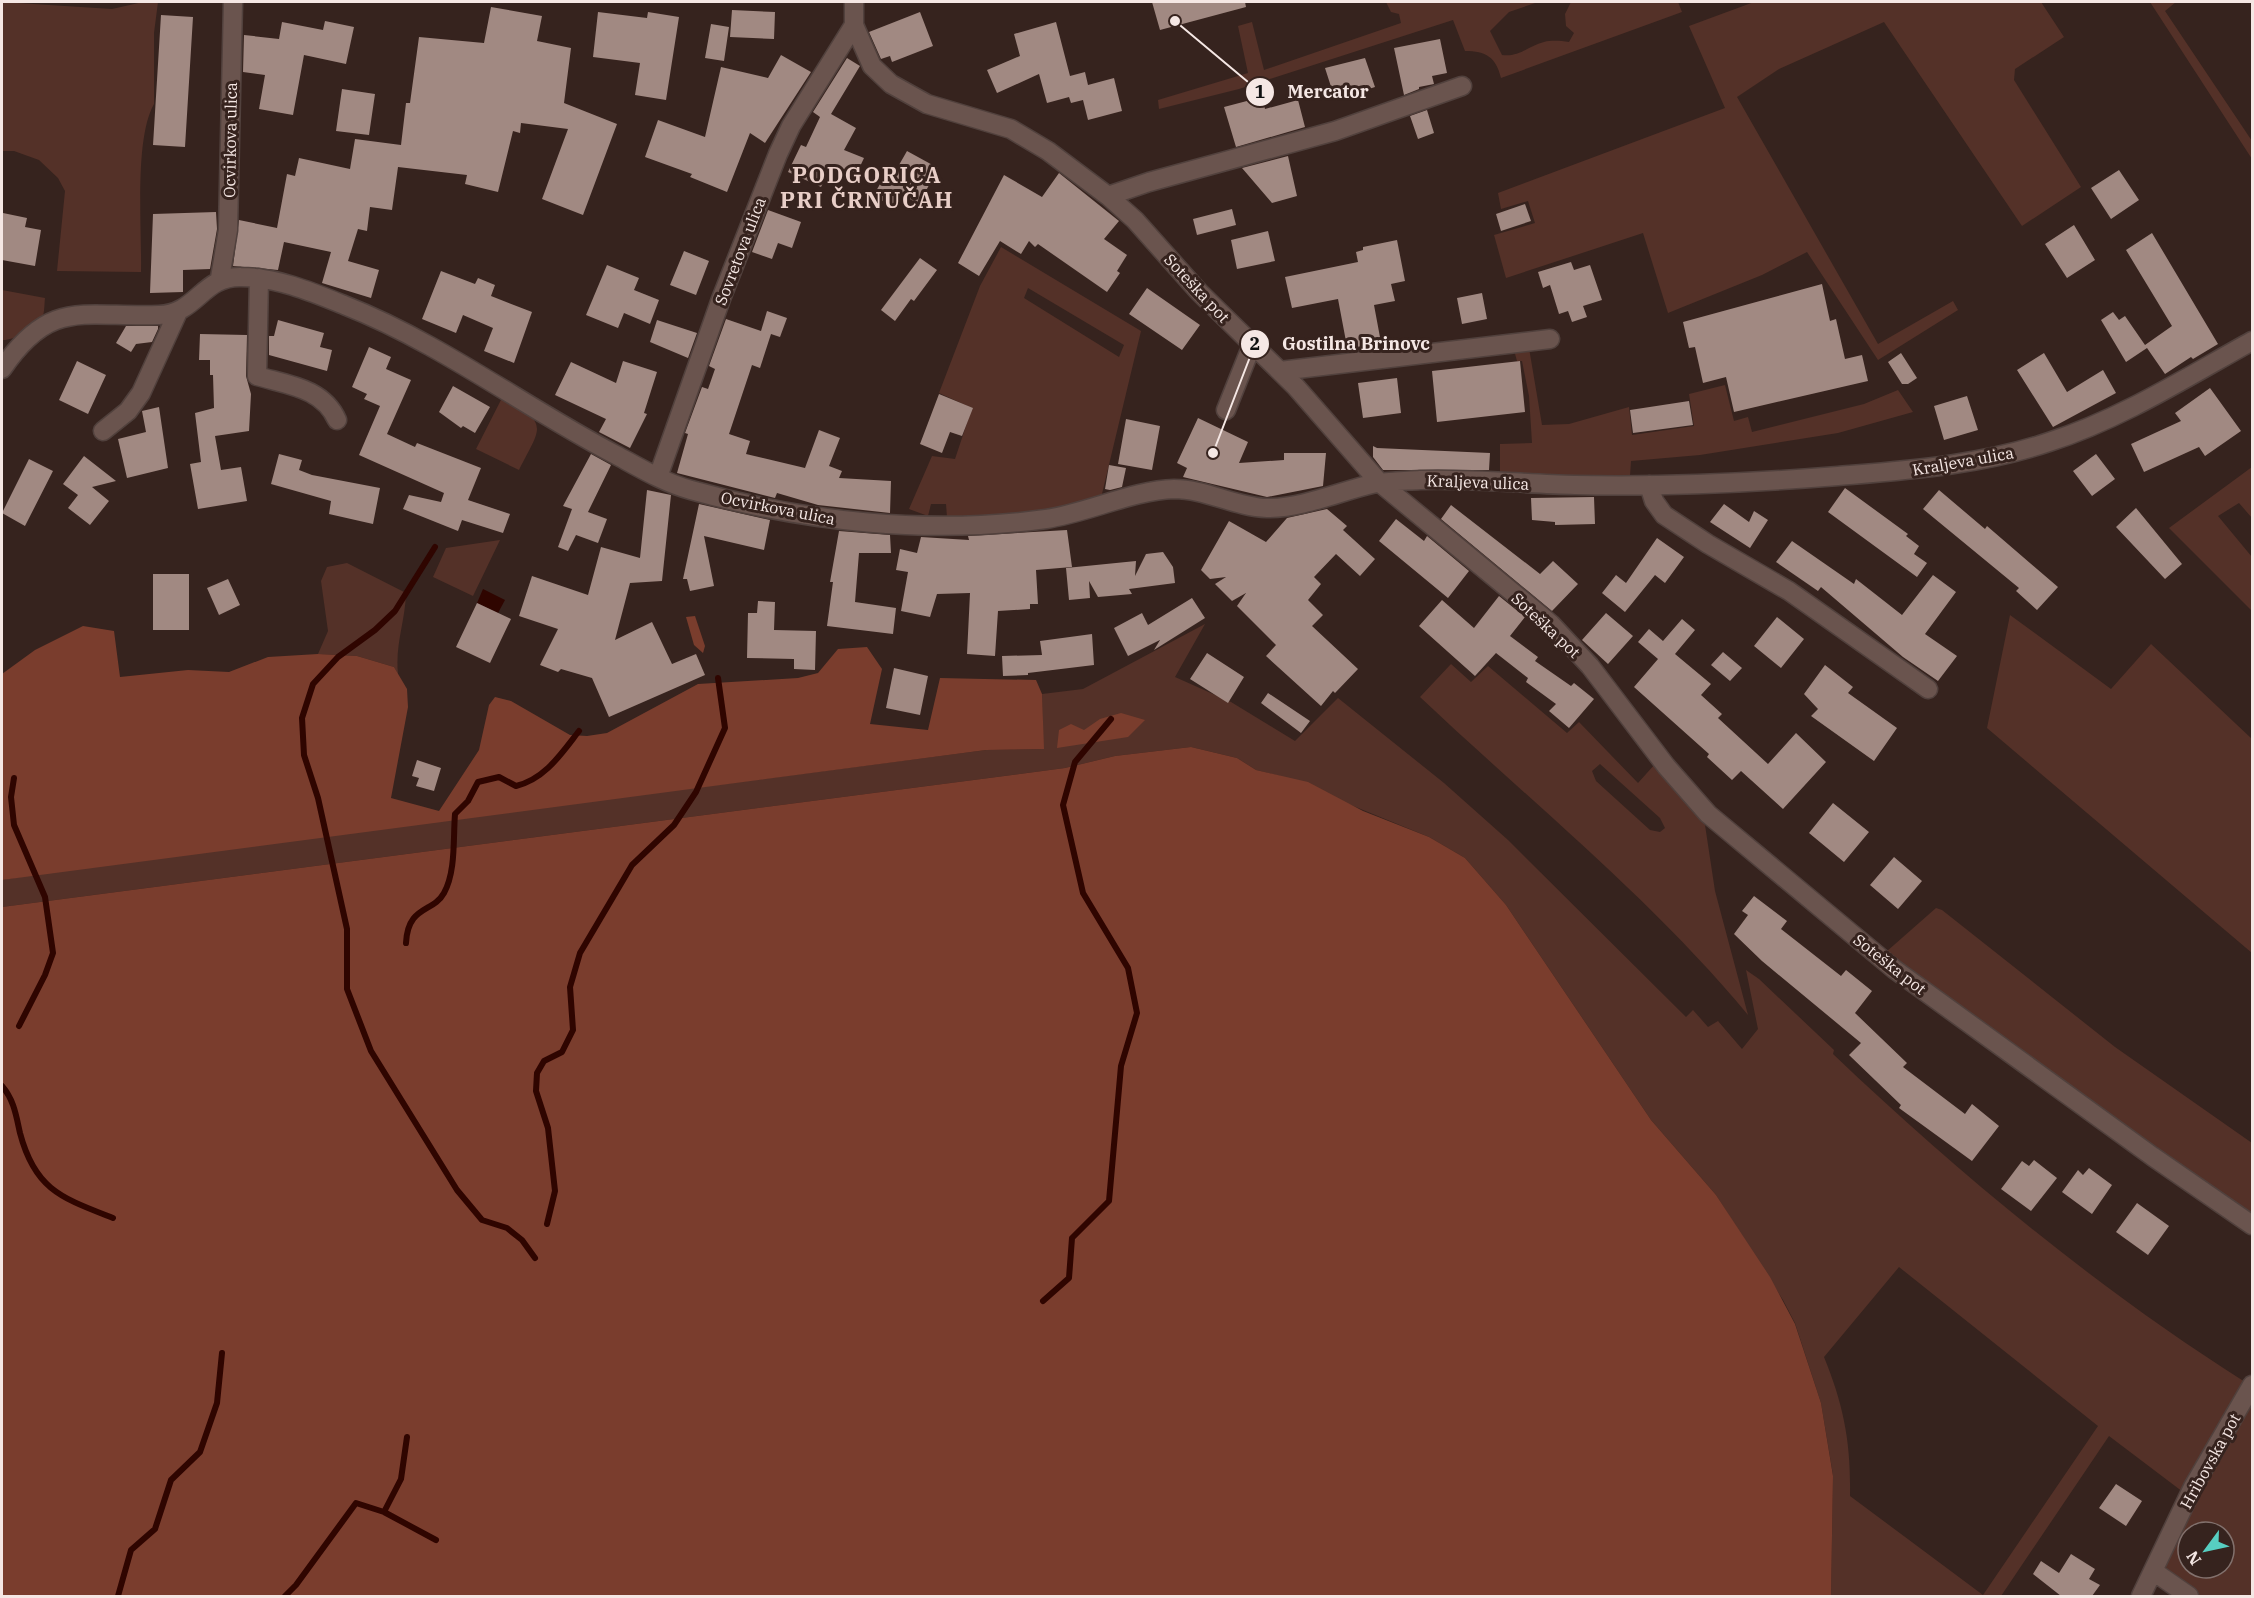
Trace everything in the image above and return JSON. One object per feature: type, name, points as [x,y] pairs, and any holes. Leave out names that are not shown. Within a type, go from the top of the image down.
[{"type":"street","name":"Ocvirkova ulica","points":[[233,2],[228,230],[220,278],[259,278],[316,293],[374,317],[455,360],[551,420],[658,477],[684,488],[820,519],[966,525],[1060,517],[1169,490],[1203,493],[1236,504],[1269,508],[1291,506],[1379,482]]},
{"type":"street","points":[[854,2],[854,26]]},
{"type":"street","name":"Soteška pot","points":[[854,26],[872,66],[891,84],[927,104],[1011,129],[1048,151],[1135,219],[1199,292],[1280,371],[1379,482],[1551,624],[1590,666],[1666,766],[1708,814],[1894,969],[2152,1156],[2253,1225]]},
{"type":"street","name":"Sovretova ulica","points":[[658,477],[721,299],[787,135],[854,26]]},
{"type":"street","points":[[1108,196],[1149,182],[1335,131],[1462,86]]},
{"type":"street","points":[[103,431],[128,411],[141,393],[177,315],[220,278]]},
{"type":"street","points":[[259,278],[257,376],[314,393],[331,408],[337,420]]},
{"type":"street","points":[[2,369],[16,347],[33,331],[57,317],[81,314],[122,317],[177,315]]},
{"type":"street","points":[[1280,371],[1550,339]]},
{"type":"street","name":"Kraljeva ulica","points":[[1379,482],[1425,480],[1649,485],[1782,480],[1907,471],[2003,456],[2058,439],[2112,416],[2253,341]]},
{"type":"street","points":[[1226,410],[1252,345]]},
{"type":"street","points":[[1649,485],[1654,501],[1664,515],[1708,544],[1789,591],[1928,689]]},
{"type":"street","name":"Hribovska pot","points":[[2141,1596],[2193,1487],[2253,1385]]},
{"type":"street","points":[[2153,1571],[2188,1596]]},
{"type":"shaded area","points":[[2,2],[112,9],[143,2],[158,2],[154,33],[154,104],[148,120],[141,161],[141,272],[57,271],[65,191],[58,178],[39,160],[14,151],[2,151]]},
{"type":"shaded area","points":[[1386,2],[1538,2],[1509,12],[1490,31],[1502,55],[1519,53],[1547,41],[1569,42],[1574,33],[1566,26],[1565,14],[1571,2],[1678,2],[1682,12],[1501,78],[1496,65],[1489,57],[1479,52],[1465,51],[1453,20],[1239,89],[1159,109],[1158,100],[1248,73],[1238,26],[1252,22],[1264,70],[1401,23],[1399,14],[1391,12]]},
{"type":"shaded area","points":[[1754,2],[2041,2],[2064,37],[2015,69],[2014,80],[2081,187],[2022,226],[1884,22],[1779,69],[1737,97],[1878,344],[1953,301],[1958,310],[1878,360],[1807,252],[1762,275],[1668,313],[1643,233],[1506,278],[1494,235],[1535,223],[1528,201],[1501,209],[1498,193],[1725,108],[1689,26]]},
{"type":"shaded area","points":[[2150,2],[2176,2],[2165,11],[2252,141],[2252,159]]},
{"type":"shaded area","points":[[1001,247],[1141,331],[1101,498],[1041,513],[947,517],[946,504],[931,504],[928,516],[909,509],[932,456],[955,459],[972,408],[939,393],[980,286]],"holes":[[[1028,288],[1124,345],[1119,357],[1024,298]]]},
{"type":"shaded area","points":[[2,290],[45,298],[44,313],[40,322],[22,334],[6,340],[2,340]]},
{"type":"shaded area","points":[[1529,348],[1542,425],[1569,424],[1629,407],[1632,435],[1694,426],[1689,394],[1725,385],[1734,421],[1748,417],[1752,432],[1864,404],[1898,390],[1913,412],[1838,433],[1700,455],[1631,461],[1630,476],[1500,476],[1500,444],[1532,443],[1529,396],[1522,361],[1517,361],[1514,350]]},
{"type":"shaded area","points":[[503,396],[528,413],[537,427],[533,444],[519,470],[476,449]]},
{"type":"shaded area","points":[[2252,467],[2252,518],[2239,503],[2218,516],[2252,557],[2252,611],[2169,528]]},
{"type":"shaded area","points":[[500,540],[473,596],[433,577],[446,548]]},
{"type":"shaded area","points":[[347,563],[406,593],[397,663],[398,674],[394,667],[357,656],[318,654],[328,631],[321,581],[327,567]]},
{"type":"shaded area","points":[[483,589],[505,600],[498,613],[477,603]]},
{"type":"shaded area","points":[[2010,615],[2111,689],[2151,644],[2252,739],[2252,953],[1987,728]]},
{"type":"shaded area","points":[[695,616],[705,646],[703,653],[694,645],[686,617]]},
{"type":"shaded area","points":[[1205,624],[1175,677],[1231,702],[1295,741],[1338,698],[1444,783],[1508,840],[1686,1017],[1693,1010],[1708,1027],[1718,1021],[1742,1049],[1758,1029],[1746,970],[1759,979],[1834,1050],[1833,1054],[1881,1099],[1980,1186],[2083,1269],[2190,1346],[2245,1382],[2183,1492],[2109,1436],[2001,1596],[1831,1596],[1833,1475],[1821,1403],[1795,1323],[1783,1300],[1716,1195],[1651,1120],[1506,905],[1465,858],[1429,837],[1280,776],[1256,770],[1237,758],[1191,747],[1115,756],[1065,768],[2,907],[2,880],[69,869],[986,750],[1043,749],[1042,694],[1083,689]],"holes":[[[1899,1267],[2098,1426],[1983,1595],[1850,1496],[1845,1425],[1837,1392],[1824,1357]]]},
{"type":"shaded area","points":[[83,626],[114,631],[120,677],[188,670],[229,672],[268,657],[318,654],[357,656],[394,667],[407,689],[408,707],[391,798],[439,811],[479,750],[489,705],[495,697],[511,701],[570,735],[587,736],[607,733],[698,684],[798,678],[818,673],[838,649],[867,647],[882,669],[870,724],[928,730],[940,678],[1036,680],[1042,694],[1044,749],[986,750],[2,880],[2,674],[35,650]]},
{"type":"shaded area","points":[[1451,664],[1471,682],[1488,666],[1567,733],[1579,722],[1638,783],[1655,764],[1705,825],[1715,891],[1748,1015],[1711,972],[1631,890],[1420,697]],"holes":[[[1600,764],[1660,818],[1665,828],[1660,832],[1650,830],[1596,781],[1592,771]]]},
{"type":"shaded area","points":[[1121,713],[1145,720],[1128,737],[1057,748],[1059,730],[1071,724],[1084,730],[1100,719]]},
{"type":"shaded area","points":[[1191,747],[1237,758],[1256,770],[1308,782],[1363,811],[1429,837],[1465,858],[1506,905],[1651,1120],[1716,1195],[1770,1277],[1795,1324],[1821,1403],[1833,1476],[1831,1596],[2,1596],[2,907],[1065,768],[1115,756]]},
{"type":"shaded area","points":[[1936,908],[1942,910],[2115,1047],[2252,1143],[2252,1216],[2128,1133],[1886,952]]},
{"type":"shaded area","points":[[2252,1397],[2252,1596],[2196,1596],[2165,1573],[2169,1547],[2176,1534],[2176,1580],[2236,1580],[2236,1520],[2184,1520]]},
{"type":"building","points":[[1152,2],[1245,2],[1246,7],[1160,30]]},
{"type":"building","points":[[491,7],[542,16],[537,41],[571,48],[564,103],[617,124],[583,215],[542,199],[568,129],[521,123],[520,133],[513,131],[498,192],[465,184],[467,175],[398,167],[392,210],[370,207],[367,231],[358,229],[348,261],[379,270],[371,298],[322,283],[331,252],[284,242],[278,270],[233,266],[239,220],[277,228],[287,174],[295,176],[299,158],[350,169],[355,139],[401,145],[406,103],[410,103],[419,37],[484,43]]},
{"type":"building","points":[[732,10],[775,12],[774,39],[730,37]]},
{"type":"building","points":[[598,12],[647,18],[648,12],[679,17],[666,100],[635,95],[640,63],[593,57]]},
{"type":"building","points":[[920,12],[933,46],[892,62],[890,56],[881,59],[869,32]]},
{"type":"building","points":[[161,15],[193,17],[185,147],[153,145]]},
{"type":"building","points":[[325,21],[354,27],[346,64],[304,55],[293,115],[259,109],[265,75],[243,72],[244,35],[279,39],[282,22],[323,30]]},
{"type":"building","points":[[1056,22],[1070,76],[1085,72],[1088,85],[1114,78],[1122,111],[1088,120],[1083,100],[1071,103],[1069,97],[1047,103],[1039,74],[997,93],[987,70],[1020,56],[1014,34]]},
{"type":"building","points":[[711,24],[729,27],[724,61],[705,58]]},
{"type":"building","points":[[1440,39],[1447,73],[1432,76],[1434,84],[1419,87],[1404,95],[1394,48]]},
{"type":"building","points":[[781,55],[811,72],[765,143],[750,133],[727,192],[690,177],[692,174],[645,157],[658,120],[705,137],[721,67],[768,78]]},
{"type":"building","points":[[847,58],[860,66],[831,114],[856,128],[844,150],[864,158],[856,175],[832,164],[821,187],[788,172],[801,145],[806,147],[820,117],[813,112]]},
{"type":"building","points":[[1365,58],[1375,87],[1344,97],[1343,93],[1334,96],[1325,68]]},
{"type":"building","points":[[342,89],[375,94],[369,135],[336,131]]},
{"type":"building","points":[[1262,97],[1265,109],[1298,100],[1305,127],[1236,147],[1224,107]]},
{"type":"building","points":[[1427,110],[1434,133],[1418,139],[1410,116]]},
{"type":"building","points":[[907,151],[938,168],[919,204],[899,193],[892,206],[873,196],[889,169],[895,172]]},
{"type":"building","points":[[1288,156],[1297,196],[1272,203],[1242,168]]},
{"type":"building","points":[[2119,170],[2139,200],[2111,219],[2091,188]]},
{"type":"building","points":[[1059,173],[1119,221],[1104,239],[1127,255],[1117,271],[1120,273],[1107,292],[1038,244],[1035,247],[1029,241],[1021,254],[1000,241],[979,276],[958,263],[1004,175],[1042,197]]},
{"type":"building","points":[[1525,204],[1531,221],[1501,231],[1496,214]]},
{"type":"building","points":[[1232,209],[1236,225],[1197,235],[1193,219]]},
{"type":"building","points":[[768,210],[801,222],[792,248],[778,243],[772,259],[752,252]]},
{"type":"building","points":[[216,212],[217,229],[210,269],[183,270],[183,292],[150,293],[153,214]]},
{"type":"building","points":[[3,213],[27,218],[25,227],[41,230],[35,266],[2,260]]},
{"type":"building","points":[[2074,225],[2095,260],[2067,278],[2045,244]]},
{"type":"building","points":[[1268,231],[1275,261],[1237,269],[1231,240]]},
{"type":"building","points":[[2152,233],[2218,344],[2193,359],[2191,357],[2165,374],[2147,348],[2126,362],[2101,320],[2113,312],[2119,320],[2125,316],[2145,345],[2172,326],[2126,250]]},
{"type":"building","points":[[1397,240],[1405,281],[1391,284],[1395,301],[1374,305],[1382,348],[1348,352],[1338,299],[1292,308],[1285,277],[1358,262],[1356,252],[1363,250],[1363,247]]},
{"type":"building","points":[[684,251],[709,261],[696,295],[670,285]]},
{"type":"building","points":[[920,258],[937,270],[914,301],[911,299],[895,321],[881,310]]},
{"type":"building","points":[[1571,262],[1574,270],[1590,265],[1602,300],[1583,306],[1587,317],[1572,322],[1568,311],[1559,314],[1550,285],[1543,288],[1538,272]]},
{"type":"building","points":[[607,265],[639,278],[634,290],[659,300],[650,324],[624,313],[618,328],[586,315]]},
{"type":"building","points":[[441,271],[475,284],[478,278],[495,285],[491,296],[532,312],[514,363],[484,351],[493,328],[463,315],[456,333],[422,319]]},
{"type":"building","points":[[1822,284],[1830,321],[1836,319],[1845,359],[1862,355],[1868,381],[1734,412],[1726,377],[1703,383],[1695,347],[1689,348],[1683,322]]},
{"type":"building","points":[[1147,288],[1200,325],[1182,350],[1129,314]]},
{"type":"building","points":[[1482,293],[1487,319],[1462,324],[1457,298]]},
{"type":"building","points":[[767,311],[787,318],[780,337],[771,334],[760,368],[752,365],[729,434],[750,441],[746,454],[805,468],[819,430],[840,438],[829,466],[842,471],[839,478],[891,481],[890,513],[818,505],[777,493],[775,498],[677,473],[688,434],[685,433],[702,387],[708,389],[715,369],[709,366],[726,319],[761,331]]},
{"type":"building","points":[[278,320],[324,333],[320,347],[332,350],[327,371],[269,355],[269,336],[274,336]]},
{"type":"building","points":[[657,320],[697,333],[688,358],[650,342]]},
{"type":"building","points":[[126,326],[158,326],[158,329],[152,342],[136,344],[131,352],[116,343]]},
{"type":"building","points":[[200,334],[247,335],[246,376],[251,394],[249,431],[215,436],[221,470],[241,467],[247,501],[198,509],[190,464],[201,462],[195,413],[214,408],[210,360],[199,360]]},
{"type":"building","points":[[369,347],[391,357],[386,369],[411,380],[387,434],[415,447],[417,443],[481,468],[468,500],[510,514],[503,533],[462,520],[458,531],[403,509],[409,495],[441,502],[444,493],[359,455],[380,406],[364,399],[367,394],[352,387]]},
{"type":"building","points":[[1901,353],[1917,378],[1908,384],[1902,384],[1888,362]]},
{"type":"building","points":[[2044,353],[2067,392],[2103,370],[2116,393],[2053,427],[2017,370]]},
{"type":"building","points":[[77,361],[106,375],[88,414],[59,400]]},
{"type":"building","points":[[623,361],[657,372],[644,413],[647,414],[630,448],[599,432],[606,419],[555,395],[571,362],[616,383]]},
{"type":"building","points":[[1520,361],[1525,412],[1437,422],[1432,371]]},
{"type":"building","points":[[1397,378],[1401,413],[1363,418],[1358,383]]},
{"type":"building","points":[[453,386],[490,407],[475,433],[463,426],[461,428],[439,412]]},
{"type":"building","points":[[2210,388],[2241,431],[2205,456],[2199,447],[2144,472],[2131,444],[2181,421],[2175,413]]},
{"type":"building","points":[[939,394],[973,408],[962,436],[950,432],[942,453],[920,444]]},
{"type":"building","points":[[1967,396],[1978,430],[1944,440],[1934,406]]},
{"type":"building","points":[[1689,401],[1693,425],[1633,433],[1630,410]]},
{"type":"building","points":[[159,407],[168,468],[127,478],[118,439],[146,432],[142,411]]},
{"type":"building","points":[[1198,418],[1248,442],[1239,463],[1284,460],[1284,453],[1326,453],[1323,486],[1267,497],[1183,477],[1187,468],[1177,463]]},
{"type":"building","points":[[1126,419],[1160,426],[1152,470],[1118,464]]},
{"type":"building","points":[[1373,446],[1490,453],[1489,470],[1383,470],[1373,457]]},
{"type":"building","points":[[279,454],[302,460],[299,470],[312,475],[380,488],[373,524],[329,514],[331,501],[271,484]]},
{"type":"building","points":[[591,454],[611,465],[588,512],[607,519],[598,543],[576,535],[568,551],[558,547],[572,509],[563,506]]},
{"type":"building","points":[[2096,454],[2115,479],[2092,496],[2073,471]]},
{"type":"building","points":[[84,456],[116,481],[92,487],[109,501],[90,525],[68,508],[78,495],[63,484]]},
{"type":"building","points":[[29,459],[53,471],[25,526],[2,513]]},
{"type":"building","points":[[1109,465],[1126,468],[1122,487],[1105,489]]},
{"type":"building","points":[[1845,488],[1908,534],[1906,536],[1919,546],[1914,554],[1927,563],[1917,577],[1828,512]]},
{"type":"building","points":[[647,490],[671,495],[662,581],[630,583],[615,640],[652,622],[672,664],[696,654],[705,675],[609,717],[592,678],[561,669],[558,672],[540,665],[558,629],[519,616],[532,576],[588,595],[601,547],[640,558]]},
{"type":"building","points":[[1939,490],[1985,529],[1987,526],[2058,587],[2037,610],[2016,591],[2019,588],[1923,509]]},
{"type":"building","points":[[1594,497],[1595,524],[1555,525],[1555,522],[1532,520],[1531,498]]},
{"type":"building","points":[[699,504],[770,520],[764,550],[704,536],[714,586],[690,591],[687,579],[683,579]]},
{"type":"building","points":[[1724,504],[1749,522],[1754,511],[1768,520],[1750,548],[1710,522]]},
{"type":"building","points":[[1451,505],[1540,574],[1553,561],[1578,584],[1552,611],[1441,519]]},
{"type":"building","points":[[2136,508],[2182,564],[2165,579],[2116,527]]},
{"type":"building","points":[[1327,509],[1347,526],[1343,530],[1375,559],[1360,576],[1336,554],[1314,577],[1321,584],[1308,600],[1323,615],[1312,626],[1358,669],[1335,693],[1333,691],[1321,706],[1266,656],[1276,645],[1237,606],[1246,593],[1232,601],[1215,584],[1226,577],[1210,579],[1201,570],[1229,521],[1266,542],[1287,518]]},
{"type":"building","points":[[1396,519],[1424,541],[1427,536],[1469,571],[1448,598],[1379,541]]},
{"type":"building","points":[[1067,530],[1072,567],[1036,570],[1038,604],[1030,604],[1030,609],[998,611],[995,656],[967,654],[970,593],[937,594],[930,617],[901,611],[908,572],[896,570],[900,549],[917,553],[921,537],[969,540],[968,536]]},
{"type":"building","points":[[839,531],[890,535],[891,553],[859,553],[855,602],[896,608],[893,634],[827,626],[833,582],[830,582]]},
{"type":"building","points":[[1657,538],[1684,557],[1665,583],[1655,575],[1625,612],[1602,593],[1616,575],[1626,583]]},
{"type":"building","points":[[1792,541],[1854,584],[1856,579],[1902,615],[1933,575],[1956,592],[1925,634],[1957,656],[1938,681],[1903,657],[1821,587],[1818,591],[1776,562]]},
{"type":"building","points":[[1163,552],[1173,567],[1175,583],[1129,589],[1132,594],[1098,597],[1089,581],[1090,598],[1069,600],[1066,568],[1136,561],[1135,576],[1146,554]]},
{"type":"building","points":[[153,574],[189,574],[189,630],[153,630]]},
{"type":"building","points":[[228,579],[240,605],[219,615],[207,588]]},
{"type":"building","points":[[1499,596],[1525,617],[1510,636],[1538,657],[1535,661],[1571,686],[1574,683],[1594,699],[1569,728],[1549,711],[1556,704],[1526,682],[1528,678],[1496,653],[1475,676],[1419,626],[1442,600],[1474,628]]},
{"type":"building","points":[[1192,598],[1205,618],[1154,650],[1160,640],[1128,656],[1114,628],[1142,613],[1148,625]]},
{"type":"building","points":[[758,601],[775,602],[774,630],[816,631],[815,670],[794,669],[794,659],[747,658],[748,613],[757,613]]},
{"type":"building","points":[[477,603],[511,619],[490,663],[456,647]]},
{"type":"building","points":[[1606,613],[1633,636],[1608,664],[1582,640]]},
{"type":"building","points":[[1777,617],[1804,639],[1781,668],[1754,646]]},
{"type":"building","points":[[1682,619],[1695,630],[1675,654],[1711,684],[1701,695],[1722,714],[1718,718],[1768,764],[1796,733],[1826,762],[1783,809],[1741,771],[1732,780],[1707,757],[1709,754],[1634,687],[1658,659],[1638,642],[1649,629],[1663,641]]},
{"type":"building","points":[[1092,634],[1094,665],[1028,673],[1028,675],[1003,676],[1002,656],[1042,655],[1040,641]]},
{"type":"building","points":[[1723,652],[1742,668],[1730,681],[1711,665]]},
{"type":"building","points":[[1207,653],[1244,677],[1228,703],[1190,679]]},
{"type":"building","points":[[1825,665],[1853,687],[1848,693],[1897,728],[1874,761],[1811,716],[1818,709],[1804,694]]},
{"type":"building","points":[[894,668],[928,676],[920,715],[886,708]]},
{"type":"building","points":[[1268,693],[1310,721],[1301,733],[1261,703]]},
{"type":"building","points":[[417,760],[441,768],[434,791],[416,786],[419,778],[412,776]]},
{"type":"building","points":[[1833,803],[1869,832],[1844,862],[1809,833]]},
{"type":"building","points":[[1894,857],[1922,881],[1898,909],[1870,885]]},
{"type":"building","points":[[1754,896],[1787,921],[1781,929],[1841,976],[1846,970],[1872,991],[1855,1013],[1907,1063],[1903,1067],[1965,1114],[1972,1104],[1999,1126],[1972,1161],[1899,1108],[1901,1105],[1849,1055],[1861,1043],[1762,961],[1734,934],[1748,915],[1742,911]]},
{"type":"building","points":[[2034,1160],[2057,1178],[2031,1211],[2001,1189],[2022,1161],[2029,1166]]},
{"type":"building","points":[[2089,1168],[2112,1185],[2092,1214],[2062,1192],[2078,1170],[2083,1175]]},
{"type":"building","points":[[2137,1203],[2169,1226],[2148,1255],[2116,1232]]},
{"type":"building","points":[[2116,1484],[2142,1501],[2126,1526],[2099,1508]]},
{"type":"building","points":[[2071,1554],[2095,1569],[2089,1579],[2100,1585],[2092,1596],[2061,1596],[2033,1574],[2041,1561],[2059,1573]]},
{"type":"waterway","points":[[435,547],[395,611],[375,630],[338,657],[313,684],[302,718],[304,755],[318,798],[347,929],[347,989],[371,1051],[457,1190],[482,1220],[507,1228],[522,1240],[535,1258]]},
{"type":"waterway","points":[[547,1224],[555,1191],[548,1128],[536,1091],[537,1073],[544,1061],[562,1052],[573,1030],[570,987],[580,953],[632,865],[674,825],[696,792],[725,728],[718,678]]},
{"type":"waterway","points":[[1043,1301],[1069,1278],[1072,1238],[1109,1201],[1121,1066],[1137,1013],[1128,968],[1083,893],[1063,805],[1075,762],[1111,719]]},
{"type":"waterway","points":[[406,943],[411,922],[444,893],[452,865],[455,814],[468,801],[478,782],[499,777],[516,786],[536,778],[552,764],[579,731]]},
{"type":"waterway","points":[[14,778],[11,797],[14,825],[45,897],[53,953],[45,975],[19,1026]]},
{"type":"waterway","points":[[2,1086],[12,1102],[26,1152],[43,1180],[65,1197],[113,1218]]},
{"type":"waterway","points":[[118,1596],[131,1550],[155,1529],[171,1480],[200,1452],[217,1403],[222,1353]]},
{"type":"waterway","points":[[384,1512],[401,1479],[407,1437]]},
{"type":"waterway","points":[[285,1596],[296,1585],[356,1503],[384,1512],[436,1540]]},
{"type":"place","name":"Mercator","points":[[1175,21]]},
{"type":"place","name":"Gostilna Brinovc","points":[[1213,453]]},
{"type":"district","name":"PODGORICA PRI ČRNUČAH","points":[[867,186]]}]
